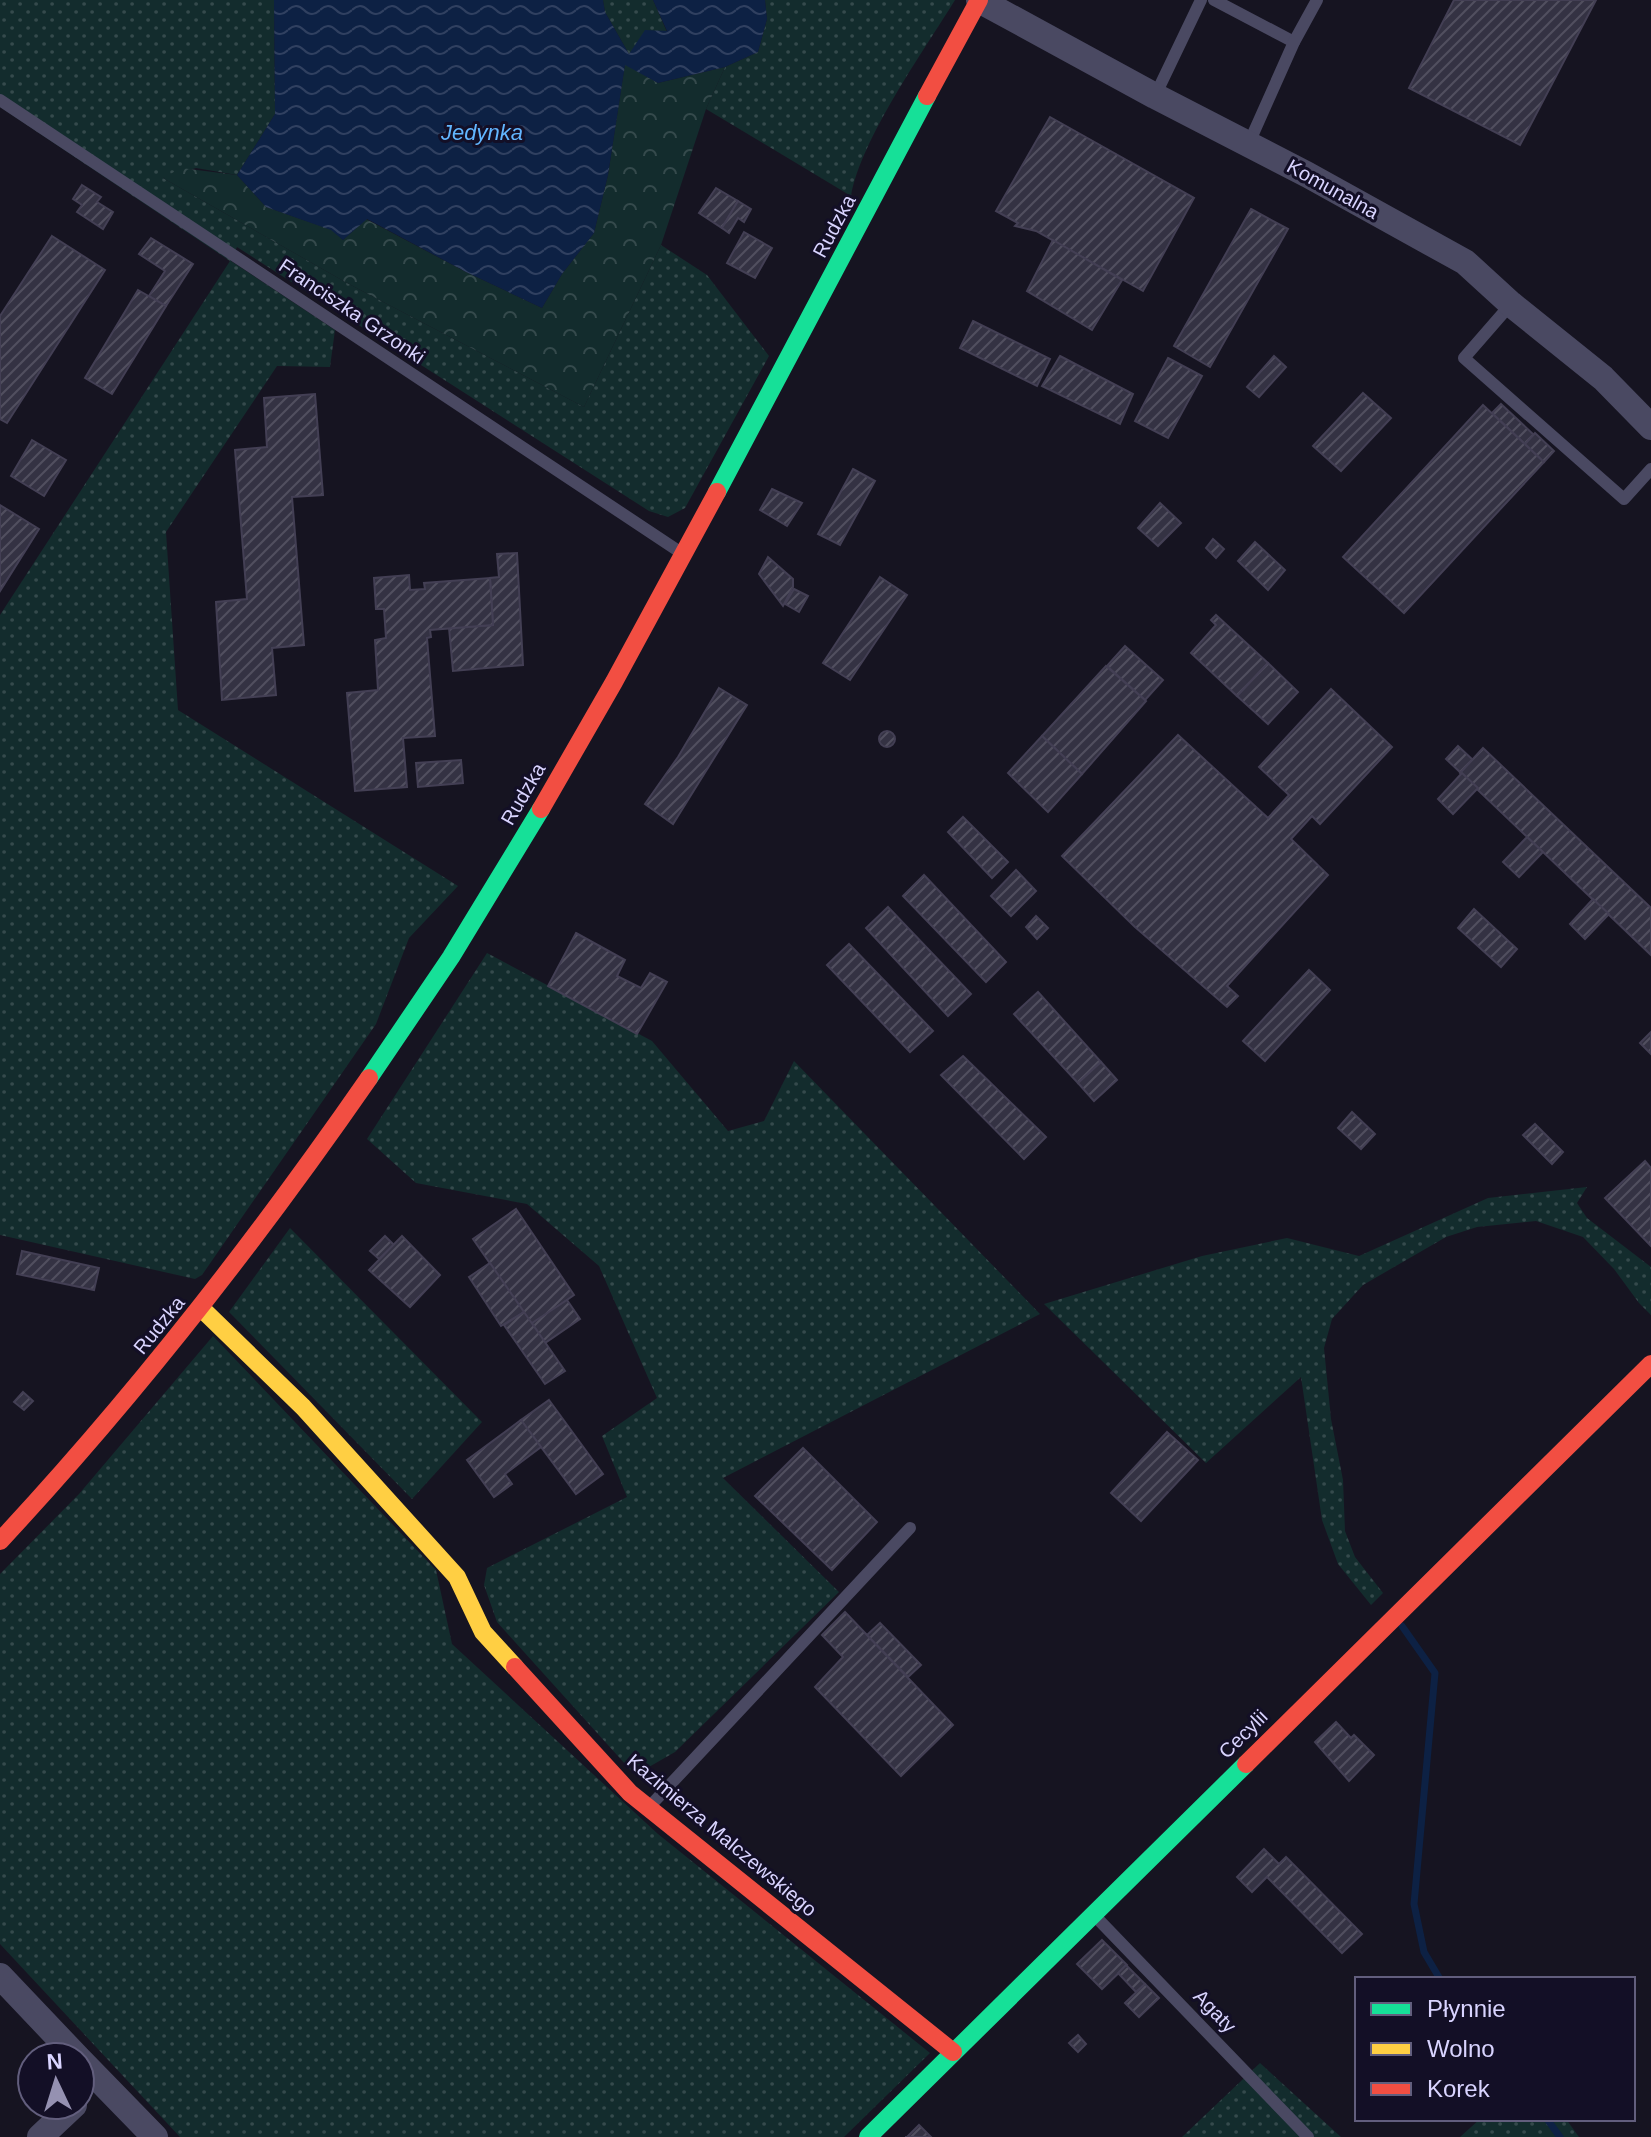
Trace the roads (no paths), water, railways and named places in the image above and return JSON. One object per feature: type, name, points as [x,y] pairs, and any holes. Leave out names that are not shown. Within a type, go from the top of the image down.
[{"type":"street","name":"Komunalna","points":[[979,0],[1465,262],[1511,304],[1603,378],[1651,427]]},
{"type":"street","name":"Rudzka","points":[[0,1541],[61,1477],[201,1308],[278,1208],[453,953],[590,722],[683,554],[979,0]]},
{"type":"street","name":"Kazimierza Malczewskiego","points":[[201,1308],[303,1407],[457,1577],[483,1632],[630,1793],[953,2052]]},
{"type":"street","name":"Cecylii","points":[[868,2137],[1651,1364]]},
{"type":"street","points":[[0,1976],[63,2041]]},
{"type":"street","points":[[96,2077],[155,2137]]},
{"type":"street","points":[[96,2085],[100,2081]]},
{"type":"street","points":[[40,2137],[57,2121]]},
{"type":"lane","points":[[1155,96],[1201,0]]},
{"type":"lane","points":[[1214,0],[1294,42]]},
{"type":"lane","points":[[1249,143],[1294,42],[1317,0]]},
{"type":"lane","name":"Franciszka Grzonki","points":[[0,100],[683,554]]},
{"type":"lane","points":[[1511,304],[1464,358],[1624,499],[1651,469]]},
{"type":"lane","points":[[649,1808],[910,1528]]},
{"type":"lane","name":"Agaty","points":[[1093,1913],[1308,2137]]},
{"type":"water","name":"Jedynka","points":[[274,0],[603,0],[605,12],[629,54],[645,30],[667,31],[653,0],[765,0],[767,19],[758,52],[725,67],[658,83],[625,65],[608,175],[594,233],[562,274],[542,308],[367,219],[343,240],[331,230],[266,207],[237,175],[275,114]]},
{"type":"waterway","points":[[1402,1626],[1435,1673],[1414,1904],[1424,1952],[1439,1977]]},
{"type":"waterway","points":[[1548,2121],[1560,2137]]}]
